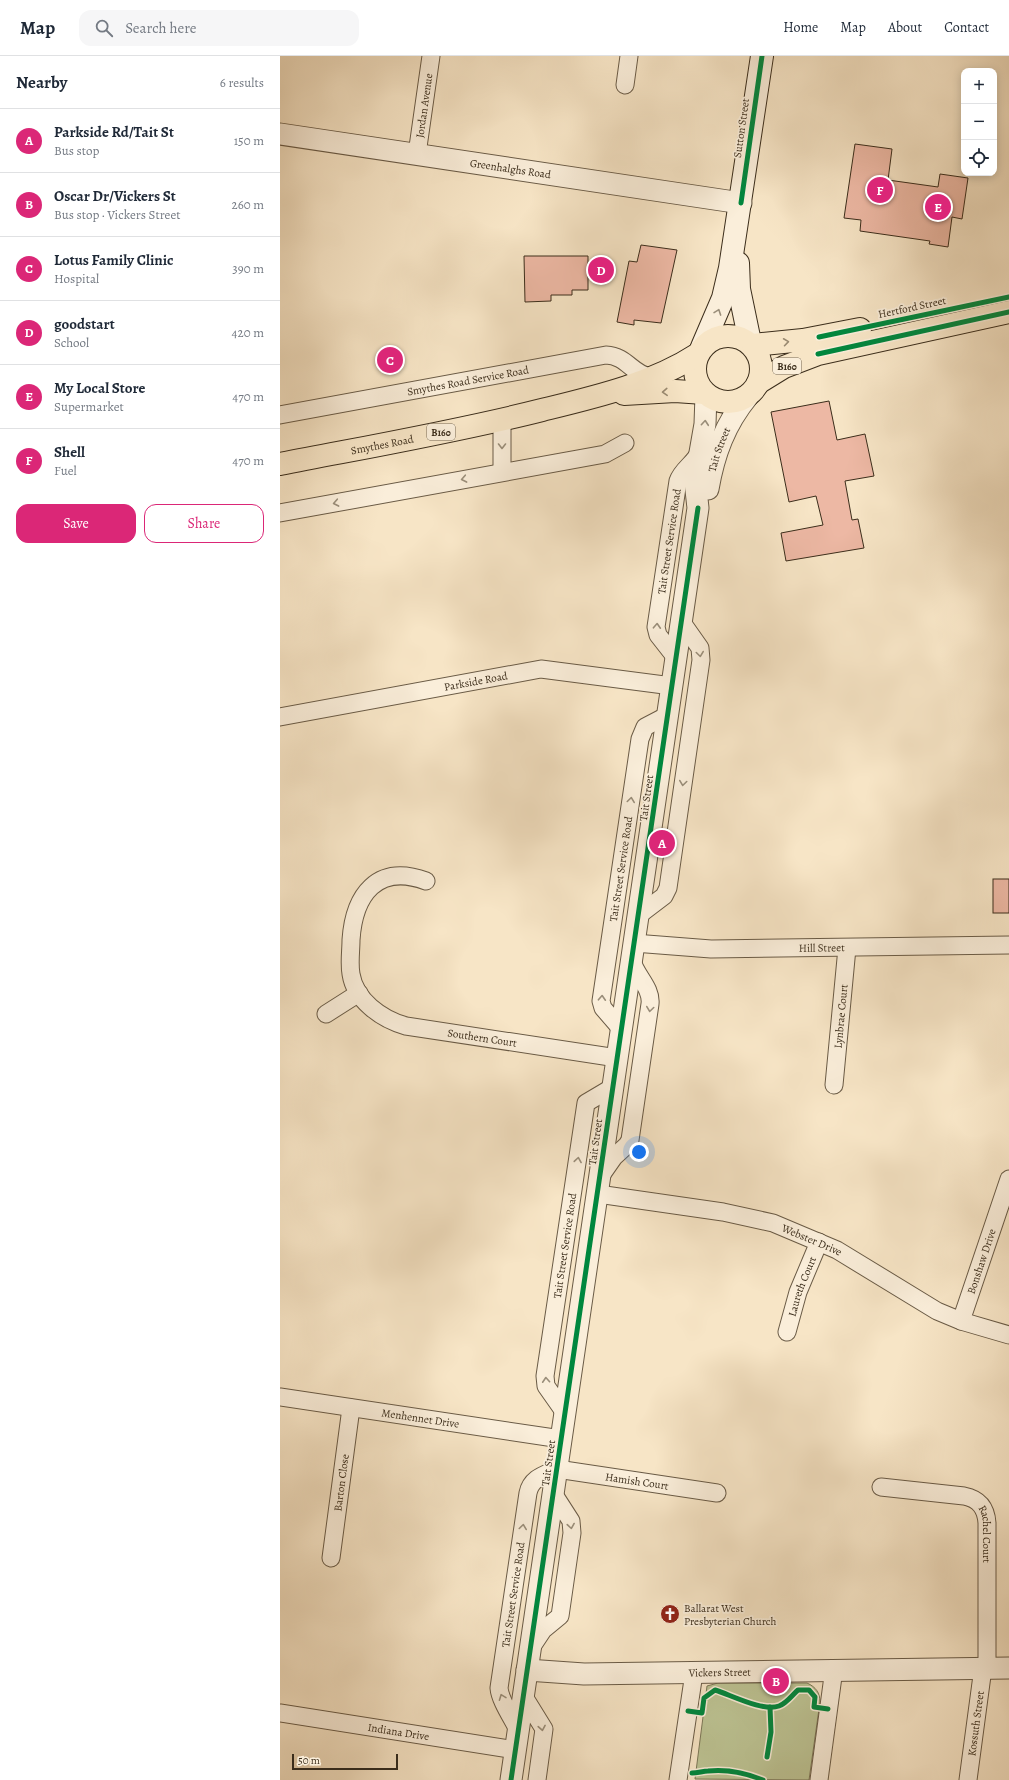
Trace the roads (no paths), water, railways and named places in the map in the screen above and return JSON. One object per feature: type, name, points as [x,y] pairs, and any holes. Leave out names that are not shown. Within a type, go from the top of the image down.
[{"type":"main road","name":"Sutton Street","points":[[700,351],[723,298],[737,230],[762,56]]},
{"type":"main road","name":"Sutton Street","points":[[737,230],[739,289],[751,343]]},
{"type":"main road","name":"Hertford Street","points":[[751,343],[776,344],[820,337],[1009,297]]},
{"type":"main road","name":"B160","points":[[705,394],[725,402],[739,400],[784,367],[818,354],[1009,312]]},
{"type":"main road","name":"B160","points":[[700,351],[713,339],[728,335],[744,338],[751,343],[760,360],[761,374],[753,389]]},
{"type":"main road","name":"Smythes Road","points":[[280,464],[502,420],[601,396],[678,366],[700,351]]},
{"type":"main road","points":[[700,351],[694,374],[705,394]]},
{"type":"main road","name":"Smythes Road","points":[[601,396],[675,391],[705,394]]},
{"type":"street","name":"Jordan Avenue","points":[[416,154],[431,56]]},
{"type":"street","points":[[625,85],[629,56]]},
{"type":"street","name":"Greenhalghs Road","points":[[280,134],[741,203]]},
{"type":"street","name":"Smythes Road Service Road","points":[[280,415],[606,354],[623,359],[641,374],[650,377]]},
{"type":"street","name":"Tait Street","points":[[698,508],[706,496],[713,462],[723,433],[734,414],[753,389]]},
{"type":"street","name":"Tait Street","points":[[511,1780],[698,508],[695,488],[705,424],[705,394]]},
{"type":"street","points":[[502,420],[502,472]]},
{"type":"street","points":[[280,513],[604,454],[625,443]]},
{"type":"street","name":"Tait Street Service Road","points":[[676,658],[658,635],[657,623],[679,478],[696,459],[701,450]]},
{"type":"street","points":[[639,915],[664,896],[668,888],[700,668],[701,651],[681,621]]},
{"type":"street","name":"Parkside Road","points":[[280,717],[541,669],[561,670],[672,686]]},
{"type":"street","name":"Tait Street Service Road","points":[[622,1030],[603,1008],[601,1001],[641,734],[647,726],[668,714]]},
{"type":"street","name":"Southern Court","points":[[426,881],[407,876],[389,878],[371,886],[361,899],[353,923],[350,960],[351,976],[359,993],[370,1006],[382,1015],[406,1026],[617,1058]]},
{"type":"street","name":"Hill Street","points":[[633,952],[711,949],[1009,945]]},
{"type":"street","name":"Lynbrae Court","points":[[834,1085],[847,948]]},
{"type":"street","points":[[599,1186],[614,1157],[627,1145],[630,1140],[650,1004],[650,994],[638,977],[633,952]]},
{"type":"street","points":[[326,1014],[359,993]]},
{"type":"street","name":"Tait Street Service Road","points":[[565,1413],[546,1386],[545,1376],[586,1105],[588,1102],[613,1087]]},
{"type":"street","name":"Bonshaw Drive","points":[[961,1321],[1009,1179]]},
{"type":"street","name":"Webster Drive","points":[[599,1186],[739,1214],[773,1223],[850,1257],[921,1303],[961,1321],[1009,1335]]},
{"type":"street","name":"Laureth Court","points":[[787,1332],[798,1292],[819,1242]]},
{"type":"street","name":"Menhennet Drive","points":[[280,1397],[561,1439]]},
{"type":"street","name":"Barton Close","points":[[331,1558],[351,1408]]},
{"type":"street","name":"Tait Street Service Road","points":[[517,1741],[512,1716],[501,1698],[500,1685],[529,1489],[536,1479],[557,1469]]},
{"type":"street","name":"Hamish Court","points":[[557,1469],[717,1493]]},
{"type":"street","name":"Rachel Court","points":[[881,1487],[964,1496],[977,1500],[983,1508],[987,1523],[985,1668]]},
{"type":"street","name":"Kossuth Street","points":[[968,1780],[985,1668]]},
{"type":"street","name":"Vickers Street","points":[[527,1670],[584,1674],[834,1669],[1009,1668]]},
{"type":"street","points":[[818,1780],[834,1669]]},
{"type":"street","points":[[678,1780],[694,1673]]},
{"type":"street","points":[[524,1695],[544,1729],[537,1780]]},
{"type":"street","name":"Indiana Drive","points":[[280,1713],[517,1741]]},
{"type":"place","name":"Shell","points":[[880,190]]},
{"type":"place","name":"My Local Store","points":[[938,207]]},
{"type":"place","name":"goodstart","points":[[601,270]]},
{"type":"place","name":"Lotus Family Clinic","points":[[390,360]]},
{"type":"place","name":"Parkside Rd/Tait St","points":[[662,843]]},
{"type":"place","name":"Ballarat West Presbyterian Church","points":[[670,1614]]},
{"type":"place","name":"Oscar Dr/Vickers St","points":[[776,1681]]}]
